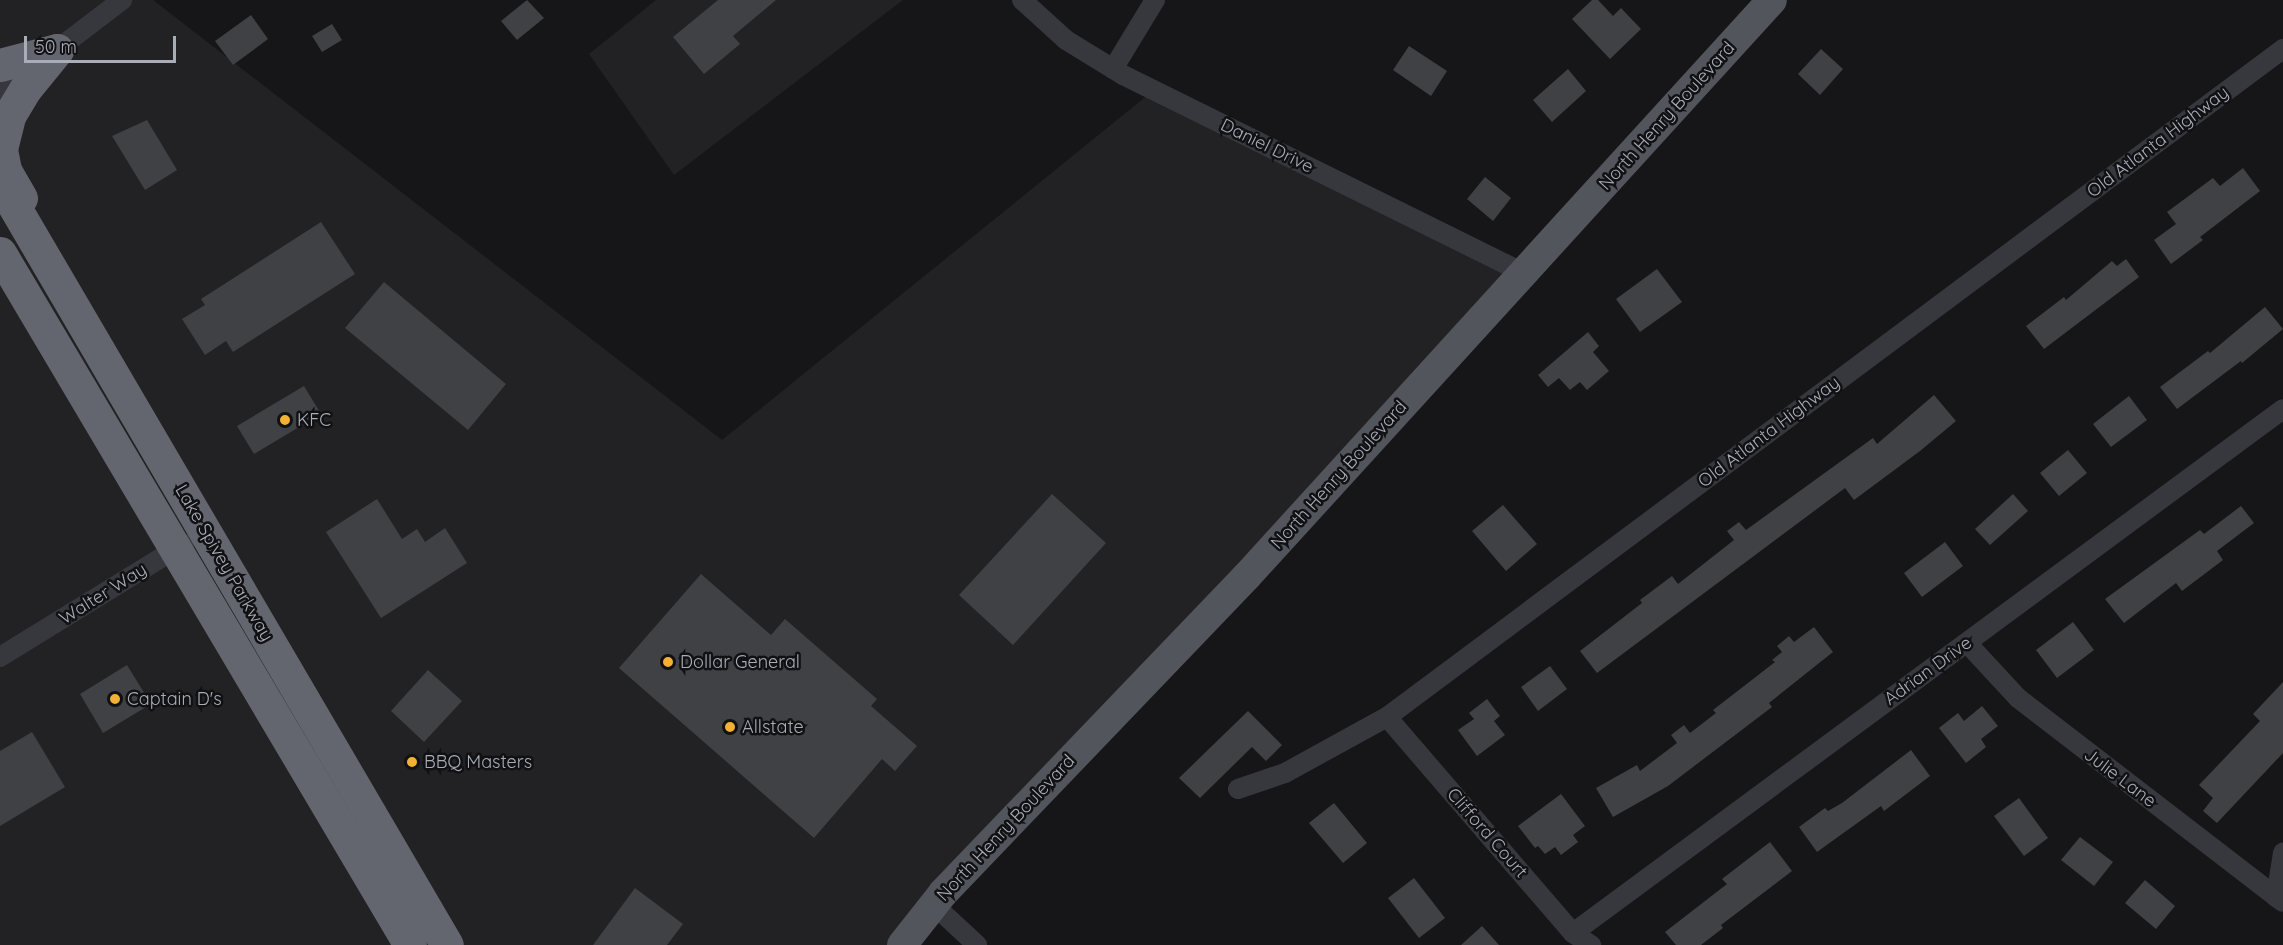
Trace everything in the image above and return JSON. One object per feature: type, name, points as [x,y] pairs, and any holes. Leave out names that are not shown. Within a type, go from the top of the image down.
[{"type":"highway","points":[[0,65],[57,50]]},
{"type":"highway","points":[[54,271],[35,222],[5,170],[1,149],[9,116],[26,88],[57,50]]},
{"type":"highway","name":"Lake Spivey Parkway","points":[[0,182],[447,945]]},
{"type":"highway","name":"Lake Spivey Parkway","points":[[0,254],[410,945]]},
{"type":"main road","name":"North Henry Boulevard","points":[[902,945],[934,905],[1248,576],[1772,0]]},
{"type":"street","points":[[0,93],[122,0]]},
{"type":"street","name":"Daniel Drive","points":[[1022,0],[1066,40],[1113,69],[1524,273]]},
{"type":"street","points":[[1113,69],[1155,0]]},
{"type":"street","name":"Old Atlanta Highway","points":[[1238,789],[1285,772],[1387,717],[2283,49]]},
{"type":"street","name":"Adrian Drive","points":[[1573,933],[2283,409]]},
{"type":"street","name":"Walter Way","points":[[0,657],[206,531]]},
{"type":"street","name":"Julie Lane","points":[[1967,643],[2018,698],[2280,899]]},
{"type":"street","name":"Clifford Court","points":[[1387,717],[1573,933],[1591,945]]},
{"type":"street","points":[[2280,899],[2283,853]]},
{"type":"street","points":[[934,905],[977,945]]},
{"type":"shaded area","points":[[0,0],[153,0],[722,440],[1149,94],[1532,284],[899,945],[0,945]]},
{"type":"shaded area","points":[[656,0],[903,0],[674,175],[589,54]]},
{"type":"building","points":[[527,0],[544,18],[517,40],[501,21]]},
{"type":"building","points":[[718,0],[776,0],[733,36],[740,44],[704,74],[673,37]]},
{"type":"building","points":[[1592,0],[1598,0],[1613,16],[1621,8],[1641,29],[1610,59],[1572,19]]},
{"type":"building","points":[[251,15],[268,39],[233,65],[215,41]]},
{"type":"building","points":[[332,24],[342,40],[322,52],[312,36]]},
{"type":"building","points":[[1409,46],[1447,71],[1431,96],[1393,70]]},
{"type":"building","points":[[1821,49],[1843,69],[1820,95],[1798,74]]},
{"type":"building","points":[[1568,69],[1586,91],[1552,122],[1533,100]]},
{"type":"building","points":[[147,120],[177,170],[145,190],[112,136]]},
{"type":"building","points":[[2243,168],[2260,191],[2200,237],[2203,240],[2171,264],[2154,240],[2176,224],[2167,212],[2213,178],[2220,186]]},
{"type":"building","points":[[1485,177],[1511,198],[1493,221],[1467,199]]},
{"type":"building","points":[[321,222],[355,274],[233,352],[226,341],[205,355],[182,319],[205,305],[201,299]]},
{"type":"building","points":[[2126,259],[2139,277],[2044,349],[2026,326],[2064,297],[2066,300],[2112,261],[2117,266]]},
{"type":"building","points":[[1657,269],[1682,302],[1640,332],[1616,299]]},
{"type":"building","points":[[384,282],[506,384],[468,430],[345,328]]},
{"type":"building","points":[[2265,307],[2283,329],[2242,363],[2241,361],[2177,409],[2160,387],[2208,351],[2210,353]]},
{"type":"building","points":[[1588,332],[1599,346],[1593,352],[1609,371],[1587,390],[1580,382],[1570,390],[1559,378],[1548,387],[1538,375]]},
{"type":"building","points":[[304,386],[321,414],[254,454],[237,426]]},
{"type":"building","points":[[1934,395],[1956,421],[1920,451],[1854,500],[1845,488],[1597,673],[1580,651],[1642,603],[1640,600],[1672,576],[1678,584],[1734,540],[1727,531],[1739,522],[1746,530],[1873,438],[1877,444]]},
{"type":"building","points":[[2129,396],[2147,420],[2111,447],[2093,424]]},
{"type":"building","points":[[2068,450],[2087,473],[2059,496],[2040,473]]},
{"type":"building","points":[[1052,494],[1106,543],[1013,645],[959,595]]},
{"type":"building","points":[[2013,494],[2028,511],[1990,545],[1975,529]]},
{"type":"building","points":[[377,499],[402,539],[417,529],[425,542],[445,528],[467,563],[381,618],[326,532]]},
{"type":"building","points":[[1503,505],[1537,544],[1506,571],[1472,531]]},
{"type":"building","points":[[2241,506],[2254,523],[2217,551],[2223,560],[2182,591],[2176,583],[2124,623],[2105,599],[2200,530],[2204,534]]},
{"type":"building","points":[[1945,542],[1963,566],[1922,597],[1904,573]]},
{"type":"building","points":[[701,574],[771,635],[785,619],[877,699],[871,706],[917,746],[895,771],[882,759],[814,838],[619,668]]},
{"type":"building","points":[[2073,622],[2094,650],[2057,678],[2036,650]]},
{"type":"building","points":[[1814,627],[1833,652],[1769,703],[1772,707],[1668,786],[1613,817],[1596,788],[1637,765],[1640,771],[1677,743],[1671,735],[1684,725],[1690,733],[1716,713],[1713,710],[1775,662],[1772,660],[1782,652],[1777,646],[1789,636],[1794,642]]},
{"type":"building","name":"Captain D's","points":[[127,665],[151,704],[103,733],[80,694]]},
{"type":"building","points":[[1550,666],[1567,689],[1538,711],[1521,687]]},
{"type":"building","points":[[428,670],[462,701],[424,742],[391,711]]},
{"type":"building","points":[[2283,682],[2283,753],[2217,823],[2203,811],[2213,798],[2199,785],[2260,721],[2253,714]]},
{"type":"building","points":[[1487,699],[1500,716],[1494,721],[1505,735],[1477,756],[1458,730],[1474,719],[1469,713]]},
{"type":"building","points":[[1982,706],[1998,726],[1981,739],[1986,747],[1966,763],[1939,728],[1958,713],[1964,721]]},
{"type":"building","points":[[1248,711],[1282,745],[1266,761],[1252,747],[1200,798],[1179,778]]},
{"type":"building","points":[[32,732],[65,787],[0,826],[0,751]]},
{"type":"building","points":[[1911,750],[1930,776],[1884,811],[1881,806],[1817,852],[1799,827],[1825,808],[1828,811],[1842,803]]},
{"type":"building","points":[[1561,794],[1585,826],[1573,835],[1578,842],[1561,855],[1555,847],[1545,854],[1538,846],[1535,848],[1518,826]]},
{"type":"building","points":[[2019,798],[2048,838],[2024,856],[1994,816]]},
{"type":"building","points":[[1334,803],[1367,843],[1343,863],[1309,823]]},
{"type":"building","points":[[2080,837],[2113,862],[2094,886],[2061,860]]},
{"type":"building","points":[[1770,842],[1792,871],[1721,925],[1723,928],[1701,945],[1676,945],[1665,932],[1727,884],[1722,879]]},
{"type":"building","points":[[1414,878],[1445,918],[1419,938],[1388,898]]},
{"type":"building","points":[[2145,880],[2175,906],[2156,929],[2125,903]]},
{"type":"building","points":[[635,888],[683,924],[667,945],[593,945]]},
{"type":"building","points":[[1482,926],[1499,945],[1461,945]]},
{"type":"place","name":"KFC","points":[[285,420]]},
{"type":"place","name":"Dollar General","points":[[668,662]]},
{"type":"place","name":"Captain D's","points":[[115,699]]},
{"type":"place","name":"Allstate","points":[[730,727]]},
{"type":"place","name":"BBQ Masters","points":[[412,762]]}]
